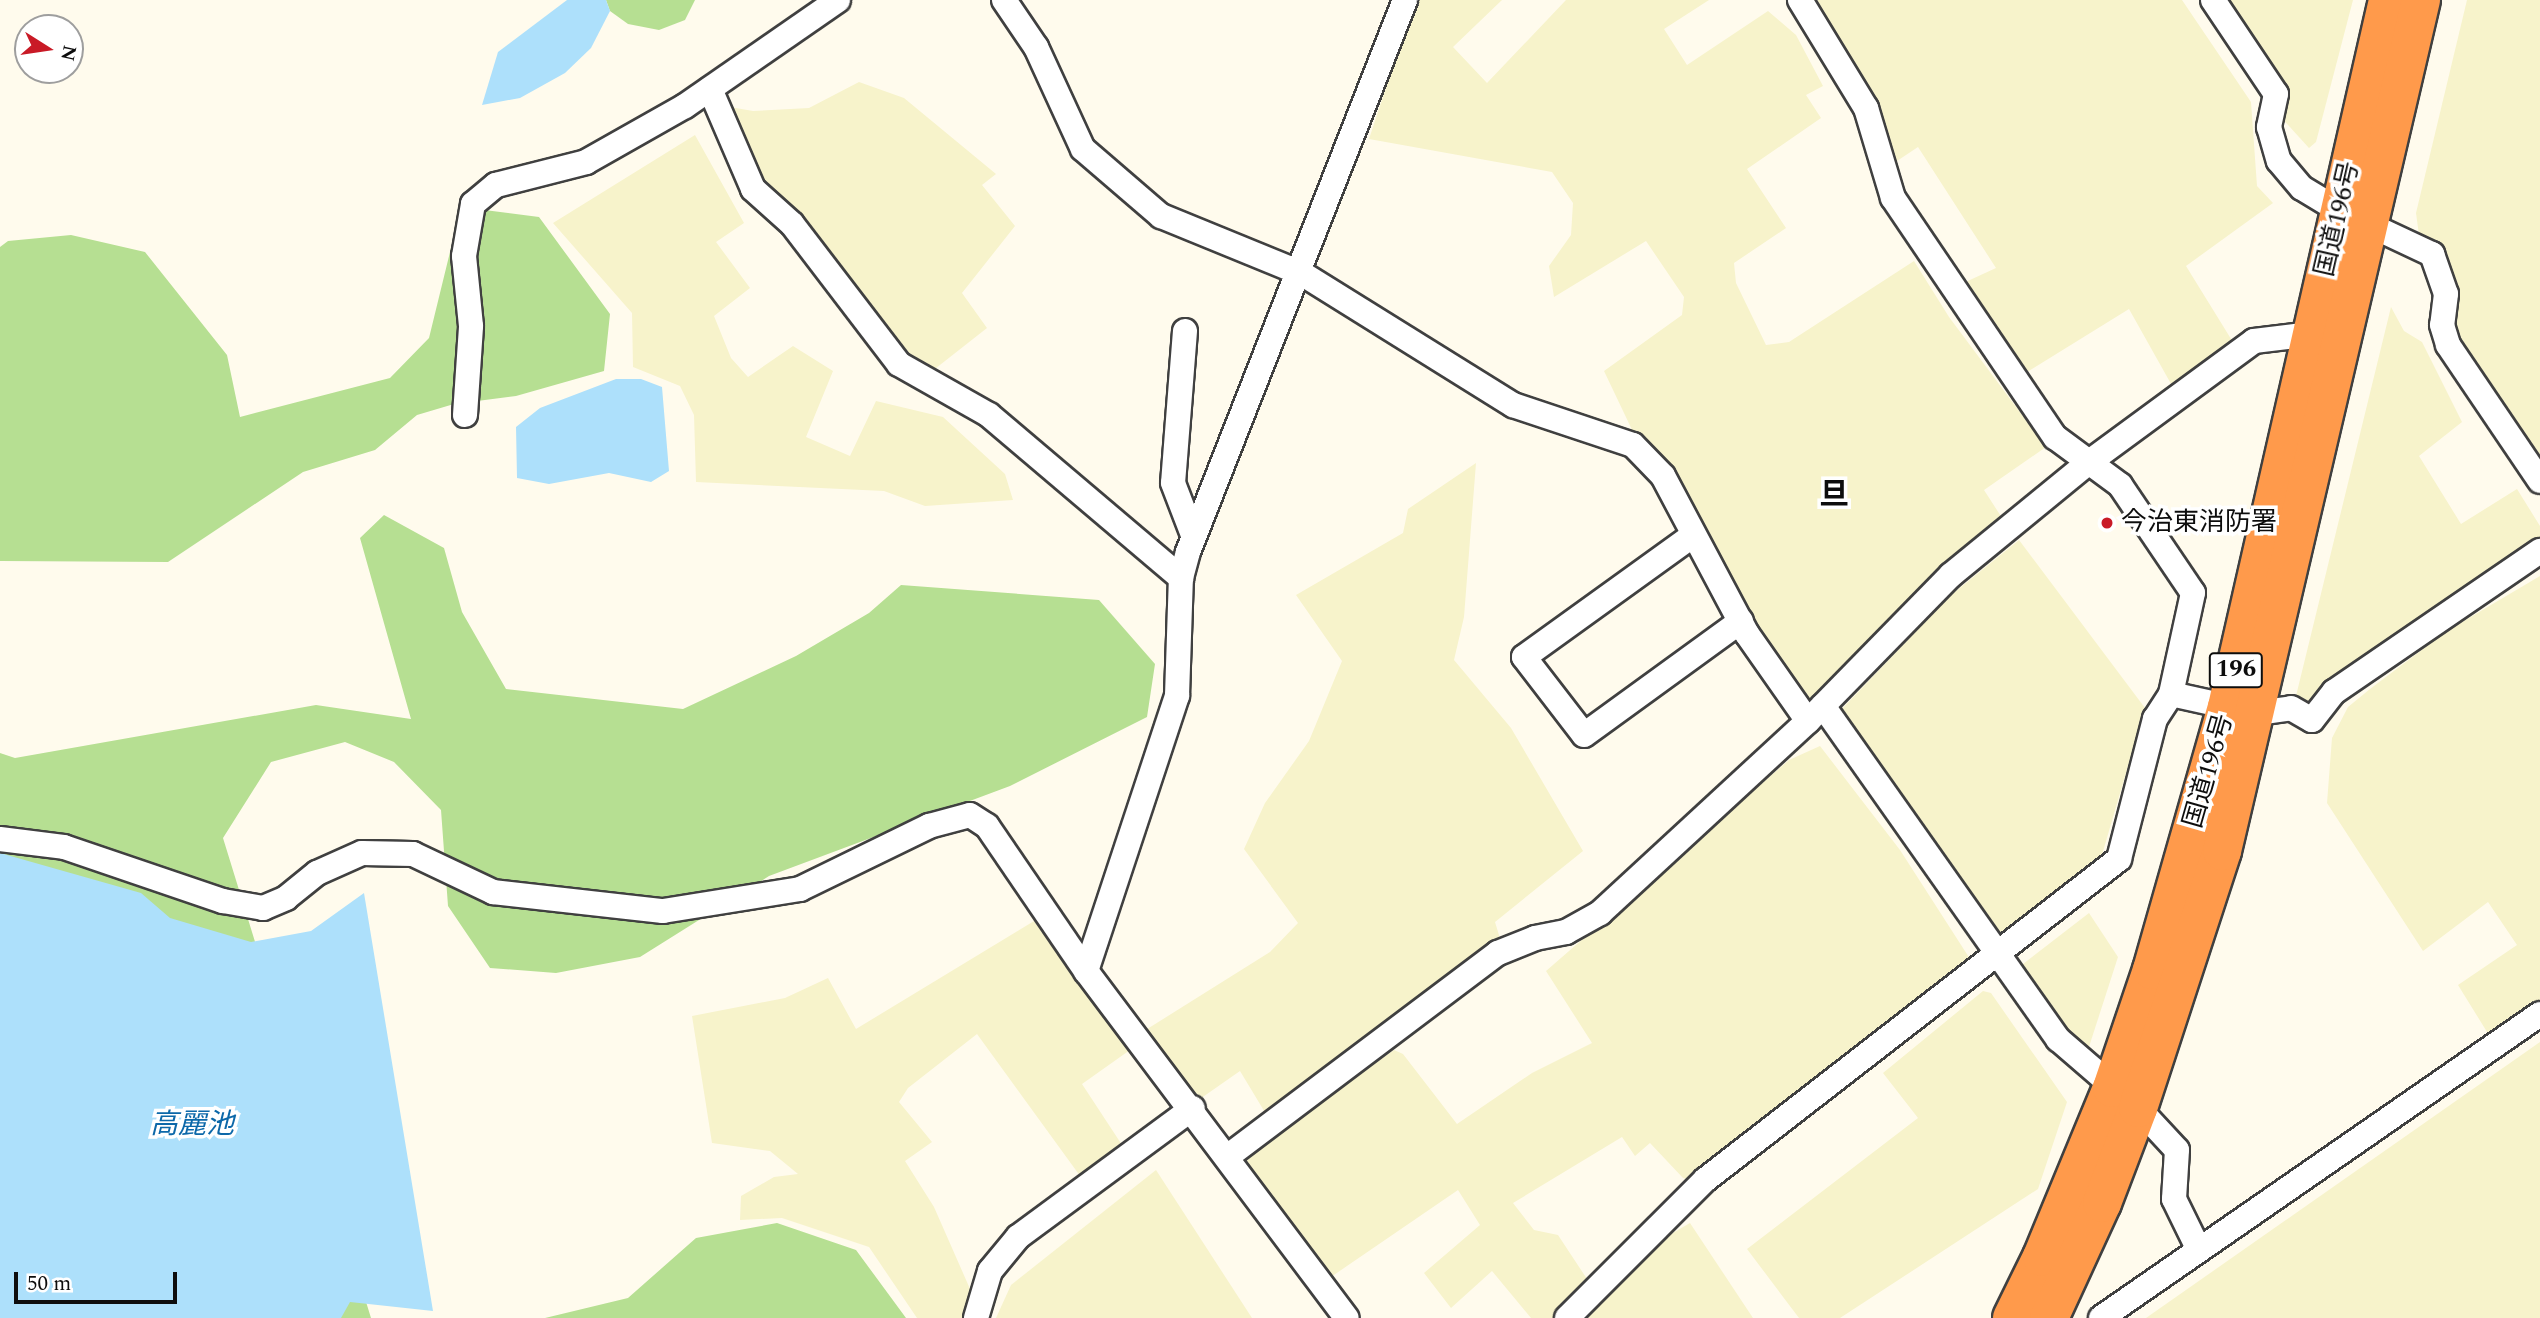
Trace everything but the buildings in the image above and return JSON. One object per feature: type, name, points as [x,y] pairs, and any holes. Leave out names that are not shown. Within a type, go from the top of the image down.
[{"type":"highway","name":"国道196号","points":[[2049,1318],[2102,1203],[2152,970],[2242,710],[2355,219],[2388,0]]},
{"type":"highway","name":"国道196号","points":[[2242,710],[2312,334],[2355,219],[2421,0]]},
{"type":"highway","name":"国道196号","points":[[2012,1318],[2125,1098]]},
{"type":"street","points":[[465,415],[471,326],[464,256],[473,204],[496,185],[586,162],[710,89],[838,0]]},
{"type":"street","points":[[1004,0],[1036,47],[1083,149],[1115,180],[1161,216],[1301,273],[1513,405],[1633,445],[1663,476],[1692,536],[1741,621],[1816,714],[2058,1040],[2125,1098],[2177,1150],[2174,1199],[2198,1248]]},
{"type":"street","points":[[1086,971],[1177,696],[1181,578],[1194,535],[1301,273],[1405,0]]},
{"type":"street","points":[[1566,1318],[1705,1180],[2119,859],[2155,719],[2171,694],[2193,593],[2120,485],[2055,437],[1894,198],[1866,108],[1800,0]]},
{"type":"street","points":[[2213,0],[2276,94],[2269,127],[2279,161],[2302,188],[2355,219],[2432,254],[2446,294],[2442,324],[2448,345],[2540,481]]},
{"type":"street","points":[[710,89],[753,189],[800,234],[899,364],[989,415],[1181,578]]},
{"type":"street","points":[[1185,331],[1173,483],[1194,535]]},
{"type":"street","points":[[1227,1157],[1498,953],[1535,938],[1566,932],[1600,913],[1816,714],[1951,575],[2088,463],[2254,341],[2312,334]]},
{"type":"street","points":[[1692,536],[1524,657],[1584,735],[1741,621]]},
{"type":"street","points":[[2171,694],[2242,710],[2291,708],[2312,720],[2333,692],[2540,551]]},
{"type":"street","points":[[0,839],[64,847],[223,901],[263,908],[286,898],[317,873],[362,853],[413,854],[493,892],[663,911],[800,889],[929,826],[970,815],[987,826],[1086,971],[1193,1108],[1347,1318]]},
{"type":"street","points":[[2101,1318],[2198,1248],[2540,1014]]},
{"type":"street","points":[[976,1318],[990,1271],[1018,1237],[1193,1108]]},
{"type":"shaded area","points":[[1415,0],[1502,0],[1453,47],[1487,83],[1566,0],[1709,0],[1664,29],[1687,65],[1768,11],[1796,35],[1823,86],[1806,95],[1821,118],[1747,169],[1786,228],[1734,263],[1736,283],[1766,345],[1789,342],[1914,261],[1949,317],[2046,447],[1984,490],[2004,521],[1810,711],[1634,434],[1604,371],[1682,315],[1684,297],[1646,241],[1554,297],[1549,266],[1571,235],[1573,203],[1552,172],[1369,139]]},
{"type":"shaded area","points":[[1808,0],[2182,0],[2251,102],[2257,186],[2273,203],[2186,266],[2236,347],[2175,391],[2129,309],[2019,377],[1959,285],[1996,268],[1918,147],[1891,165]]},
{"type":"shaded area","points":[[2221,0],[2353,0],[2316,142],[2309,148],[2277,113]]},
{"type":"shaded area","points":[[2467,0],[2540,0],[2540,470],[2457,348],[2419,235],[2416,213]]},
{"type":"shaded area","points":[[859,82],[904,98],[996,174],[982,185],[1015,226],[962,293],[987,328],[931,372],[903,349],[758,185],[730,107],[753,111],[809,108]]},
{"type":"shaded area","points":[[695,135],[744,223],[716,242],[750,288],[714,316],[731,358],[748,377],[793,346],[833,371],[806,437],[850,456],[876,401],[943,417],[1005,474],[1013,500],[925,506],[884,491],[696,482],[694,415],[680,386],[633,367],[632,313],[553,223]]},
{"type":"shaded area","points":[[2391,307],[2404,331],[2422,342],[2462,422],[2419,456],[2461,524],[2517,489],[2540,526],[2540,542],[2311,709],[2296,696]]},
{"type":"shaded area","points":[[1476,463],[1464,617],[1454,660],[1511,728],[1583,851],[1495,922],[1502,945],[1269,1119],[1240,1071],[1197,1101],[1144,1031],[1270,952],[1298,923],[1244,849],[1265,803],[1309,741],[1342,661],[1296,595],[1403,533],[1408,509]]},
{"type":"shaded area","points":[[2019,540],[2145,708],[2099,865],[1997,945],[1837,714],[1951,595]]},
{"type":"shaded area","points":[[2540,576],[2540,1006],[2492,1040],[2458,985],[2517,945],[2488,902],[2423,951],[2327,803],[2332,738],[2348,707],[2370,689],[2447,631]]},
{"type":"shaded area","points":[[1820,746],[1900,850],[1972,962],[1694,1181],[1683,1178],[1650,1143],[1635,1156],[1622,1137],[1513,1203],[1534,1230],[1558,1235],[1589,1282],[1553,1318],[1531,1318],[1492,1271],[1451,1308],[1424,1273],[1480,1225],[1458,1190],[1328,1279],[1239,1160],[1394,1050],[1403,1054],[1457,1124],[1532,1073],[1592,1043],[1546,971],[1789,760]]},
{"type":"shaded area","points":[[2089,913],[2118,957],[2087,1053],[2078,1051],[2014,971]]},
{"type":"shaded area","points":[[1034,921],[1130,1050],[1082,1084],[1124,1148],[1083,1180],[977,1034],[908,1088],[899,1102],[932,1142],[905,1161],[934,1207],[974,1298],[968,1318],[917,1318],[869,1247],[782,1218],[740,1220],[741,1196],[774,1177],[798,1174],[770,1151],[712,1143],[692,1016],[785,998],[828,978],[856,1029]]},
{"type":"shaded area","points":[[1983,991],[1991,993],[2067,1102],[2038,1189],[1840,1318],[1799,1318],[1747,1249],[1918,1118],[1883,1073]]},
{"type":"shaded area","points":[[2540,1042],[2540,1318],[2146,1318]]},
{"type":"shaded area","points":[[1156,1170],[1252,1318],[996,1318],[1011,1285]]},
{"type":"shaded area","points":[[1690,1223],[1753,1318],[1586,1318],[1652,1245]]},
{"type":"green space","points":[[606,0],[695,0],[685,20],[659,30],[628,24],[610,11]]},
{"type":"green space","points":[[461,207],[539,217],[610,314],[604,371],[516,396],[454,404],[417,415],[375,450],[303,472],[168,562],[0,561],[0,247],[8,241],[71,235],[145,252],[227,355],[240,417],[390,378],[429,338]]},
{"type":"green space","points":[[384,515],[444,548],[462,612],[506,689],[683,709],[796,656],[869,613],[901,585],[1099,600],[1155,664],[1147,717],[1010,786],[769,876],[640,957],[556,973],[490,968],[448,906],[441,810],[394,762],[345,742],[271,762],[223,838],[371,1318],[0,1318],[0,753],[15,758],[316,705],[411,719],[360,538]]},
{"type":"green space","points":[[777,1223],[856,1250],[906,1318],[545,1318],[628,1298],[696,1238]]},
{"type":"water","points":[[567,0],[606,0],[610,11],[591,48],[565,73],[520,98],[482,105],[498,52]]},
{"type":"water","points":[[616,379],[641,379],[662,387],[669,471],[651,482],[609,473],[549,484],[517,478],[516,427],[540,408]]},
{"type":"water","name":"高麗池","points":[[0,853],[141,893],[170,918],[251,942],[311,931],[364,893],[433,1311],[350,1302],[341,1318],[0,1318]]},
{"type":"place","name":"今治東消防署","points":[[2107,523]]},
{"type":"district","name":"旦","points":[[1834,495]]}]
